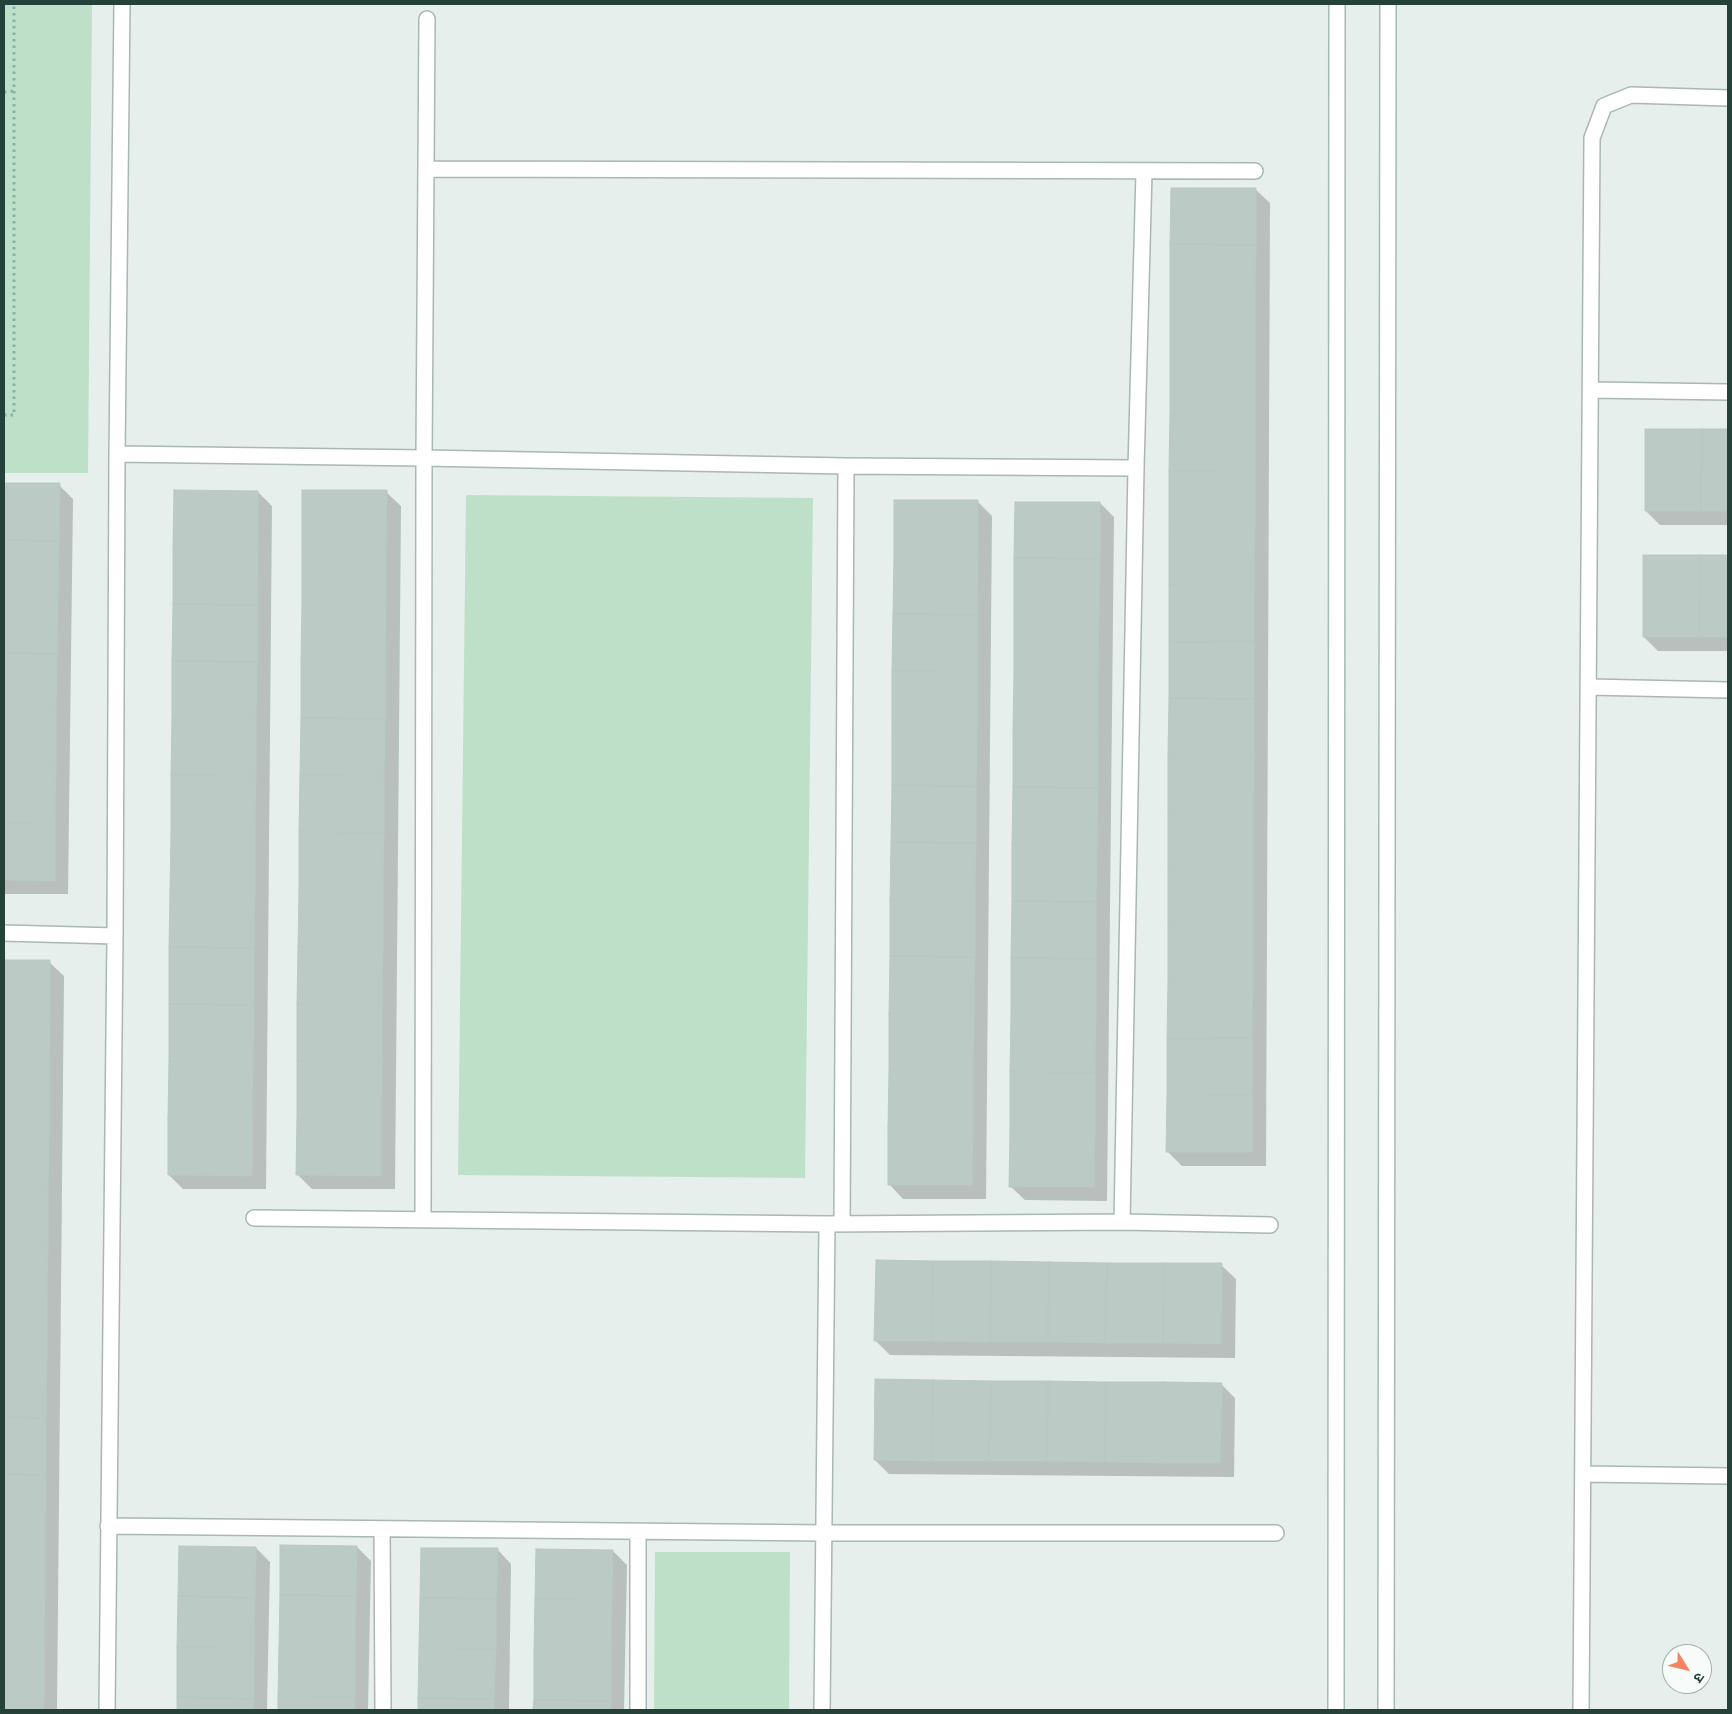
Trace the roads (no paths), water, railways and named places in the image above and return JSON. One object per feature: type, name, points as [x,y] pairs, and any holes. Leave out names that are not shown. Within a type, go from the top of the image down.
[{"type":"street","points":[[107,1710],[122,4]]},
{"type":"street","points":[[1336,1710],[1337,4]]},
{"type":"street","points":[[1386,1710],[1388,4]]},
{"type":"street","points":[[423,1220],[424,458],[427,19]]},
{"type":"street","points":[[1581,1710],[1592,138],[1604,106],[1630,95],[1728,98]]},
{"type":"street","points":[[426,169],[1255,171]]},
{"type":"street","points":[[1122,1222],[1136,468],[1144,172]]},
{"type":"street","points":[[1591,390],[1728,392]]},
{"type":"street","points":[[117,454],[846,466],[1136,468]]},
{"type":"street","points":[[822,1710],[834,1224],[846,466]]},
{"type":"street","points":[[1589,687],[1728,690]]},
{"type":"street","points":[[4,933],[115,936]]},
{"type":"street","points":[[254,1218],[834,1224],[1122,1222],[1270,1225]]},
{"type":"street","points":[[1583,1474],[1728,1476]]},
{"type":"street","points":[[108,1526],[638,1532],[1276,1533]]},
{"type":"street","points":[[382,1530],[383,1710]]},
{"type":"street","points":[[638,1532],[638,1710]]}]
